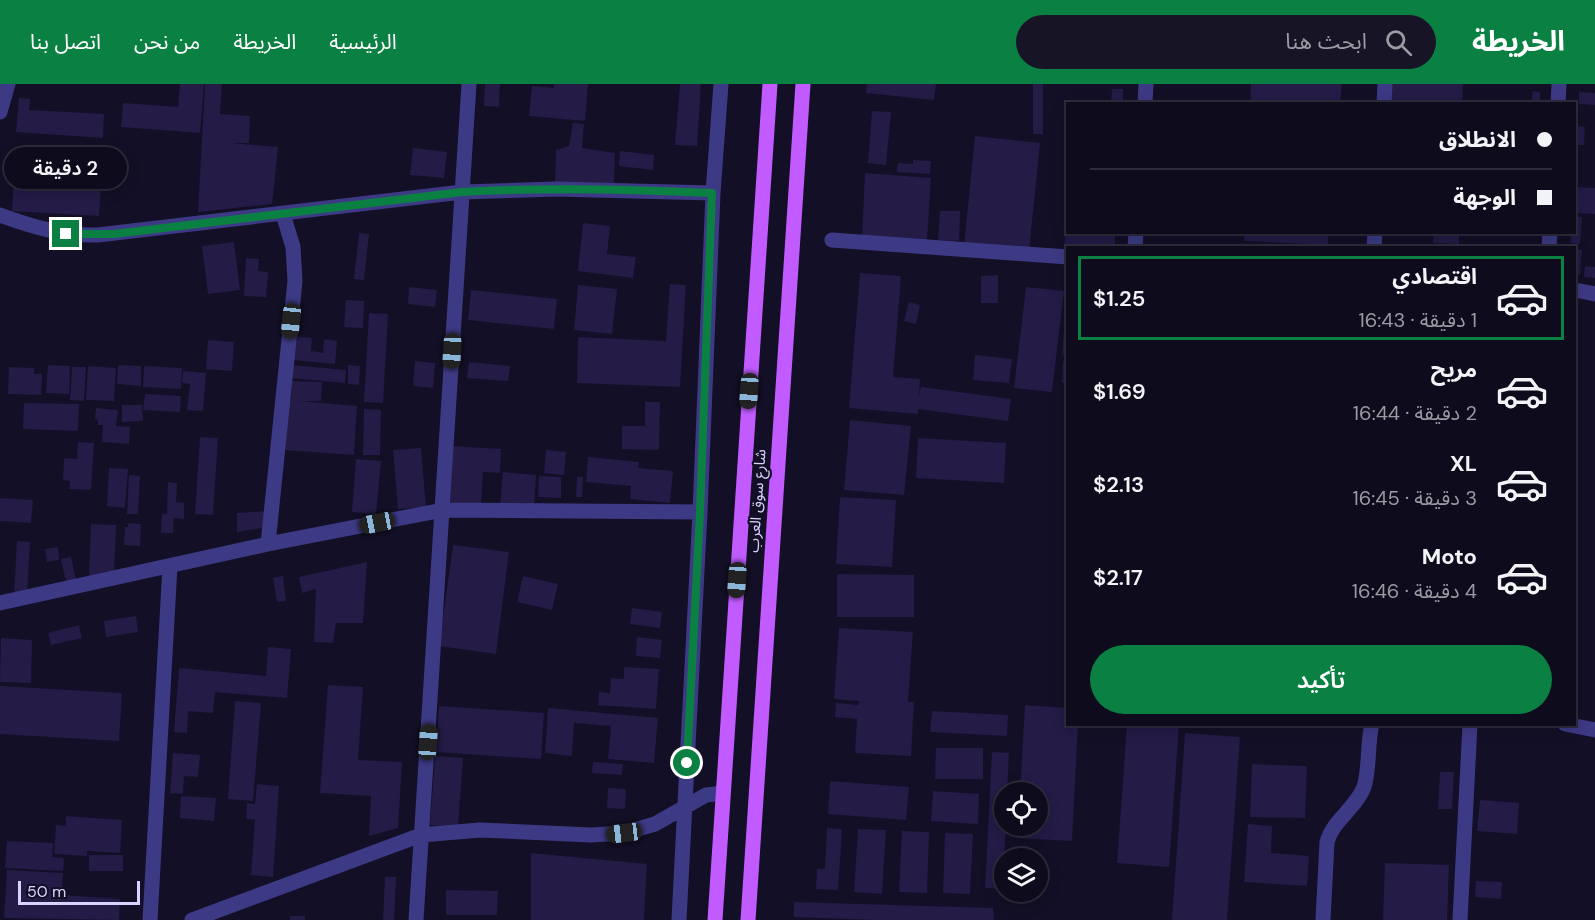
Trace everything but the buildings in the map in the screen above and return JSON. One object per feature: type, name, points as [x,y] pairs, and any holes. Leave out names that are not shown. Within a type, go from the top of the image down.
[{"type":"main road","points":[[714,920],[770,84]]},
{"type":"main road","name":"شارع سوق العرب","points":[[748,920],[803,84]]},
{"type":"street","points":[[0,112],[8,84]]},
{"type":"street","points":[[416,920],[469,84]]},
{"type":"street","points":[[679,920],[700,512],[712,193],[721,84]]},
{"type":"street","points":[[1145,102],[1146,84]]},
{"type":"street","points":[[1384,102],[1385,84]]},
{"type":"street","points":[[1558,102],[1559,84]]},
{"type":"street","points":[[0,214],[50,232],[91,236],[462,192],[556,189],[712,193]]},
{"type":"street","points":[[268,544],[295,281],[293,247],[283,214]]},
{"type":"street","points":[[832,240],[1066,257]]},
{"type":"street","points":[[1576,290],[1595,294]]},
{"type":"street","points":[[0,603],[268,544],[443,510],[700,512]]},
{"type":"street","points":[[150,920],[170,566]]},
{"type":"street","points":[[1323,920],[1327,842],[1330,832],[1357,799],[1364,786],[1372,726]]},
{"type":"street","points":[[1460,920],[1470,726]]},
{"type":"street","points":[[1575,726],[1595,730]]},
{"type":"street","points":[[192,920],[421,835],[480,830],[608,835],[624,833],[655,824],[706,795],[723,793]]},
{"type":"route","points":[[66,234],[83,236],[114,234],[503,189],[608,189],[712,193],[700,512],[687,763]]}]
